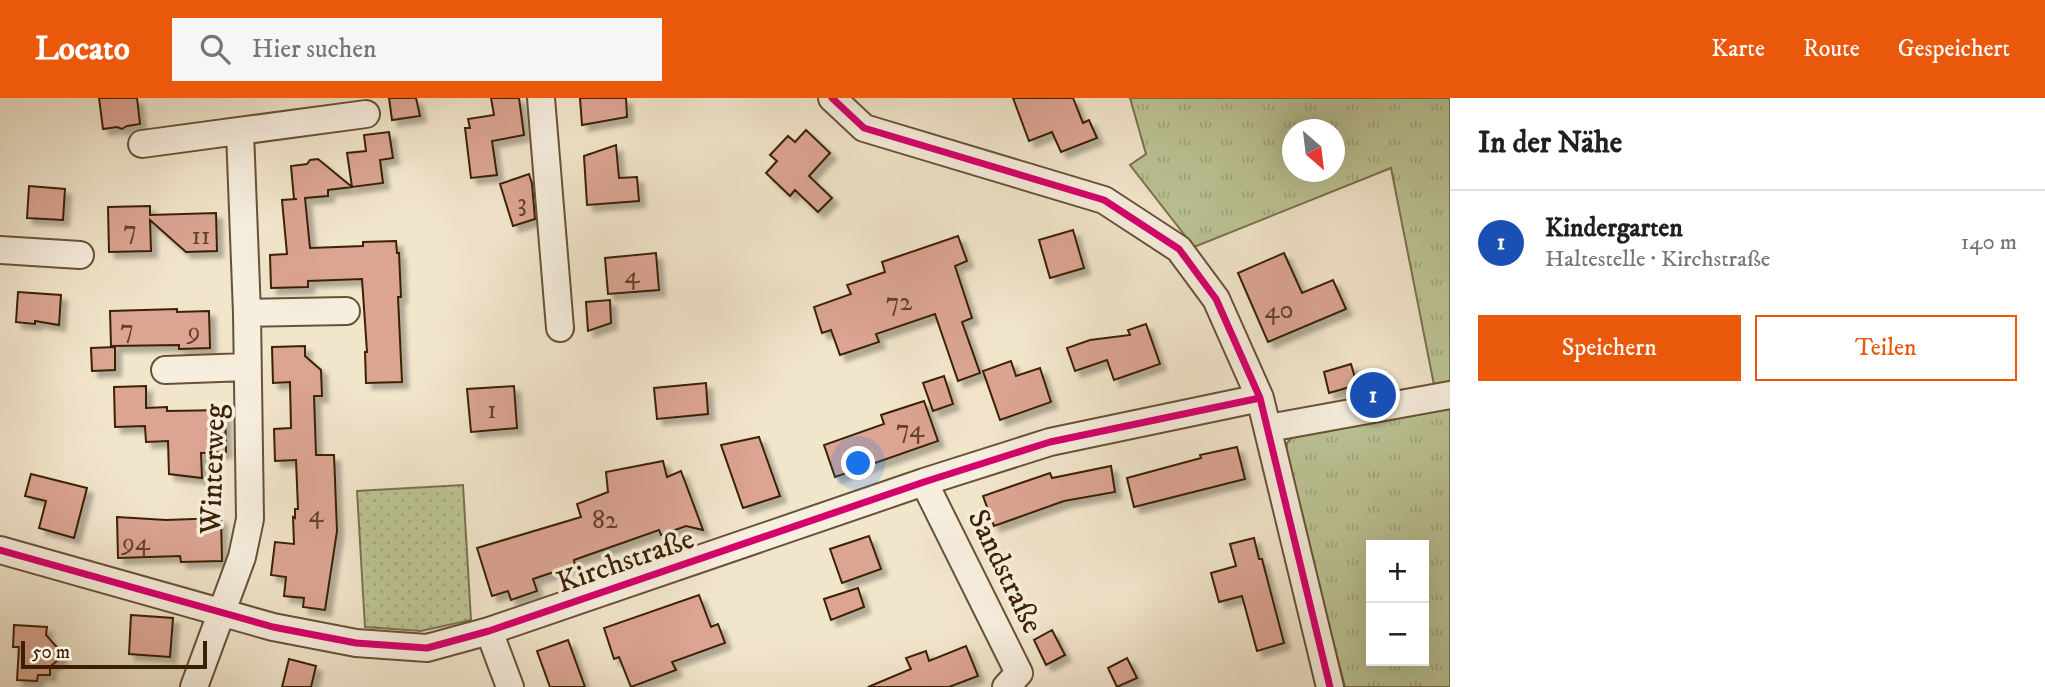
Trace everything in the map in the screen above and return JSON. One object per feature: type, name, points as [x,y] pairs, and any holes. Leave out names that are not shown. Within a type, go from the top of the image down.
[{"type":"street","points":[[541,98],[559,328]]},
{"type":"street","points":[[832,98],[864,128],[1104,200],[1179,249],[1216,299],[1260,398],[1330,687]]},
{"type":"street","points":[[142,144],[366,114]]},
{"type":"street","name":"Winterweg","points":[[194,687],[242,557],[250,519],[247,313],[240,132]]},
{"type":"street","points":[[0,250],[80,255]]},
{"type":"street","points":[[247,313],[346,311]]},
{"type":"street","name":"Winterweg","points":[[165,370],[247,367]]},
{"type":"street","points":[[1269,428],[1450,395]]},
{"type":"street","name":"Kirchstraße","points":[[0,550],[273,627],[356,643],[427,648],[489,631],[924,482],[1050,442],[1260,398]]},
{"type":"street","name":"Sandstraße","points":[[924,482],[1019,673],[1006,687]]},
{"type":"street","points":[[489,631],[510,687]]},
{"type":"green space","points":[[1130,98],[1450,98],[1450,687],[1345,687],[1286,462],[1287,443],[1296,433],[1438,405],[1391,168],[1194,247],[1130,165],[1146,154]]},
{"type":"green space","points":[[463,485],[471,620],[421,631],[365,627],[357,491]]},
{"type":"building","points":[[99,98],[137,98],[140,124],[122,129],[103,129]]},
{"type":"building","points":[[389,98],[416,98],[420,116],[392,120]]},
{"type":"building","points":[[491,98],[519,98],[524,135],[492,141],[497,175],[471,178],[465,128],[470,128],[468,119],[494,115]]},
{"type":"building","points":[[580,98],[626,98],[627,117],[582,125]]},
{"type":"building","points":[[1013,98],[1073,98],[1083,123],[1089,120],[1097,138],[1061,152],[1052,132],[1029,141]]},
{"type":"building","points":[[806,130],[830,153],[809,176],[832,198],[818,212],[795,190],[790,196],[766,173],[777,161],[770,155],[788,136],[795,142]]},
{"type":"building","points":[[389,132],[393,158],[380,160],[383,183],[352,187],[347,153],[366,151],[364,135]]},
{"type":"building","points":[[616,145],[619,178],[637,177],[639,201],[587,205],[584,156]]},
{"type":"building","points":[[318,159],[352,187],[328,190],[328,196],[305,198],[310,248],[363,246],[363,242],[396,241],[401,297],[398,297],[402,382],[366,383],[367,352],[362,279],[308,281],[308,287],[271,288],[270,255],[287,254],[282,200],[297,199],[294,199],[291,166]]},
{"type":"building","points":[[529,174],[535,219],[513,226],[500,184]]},
{"type":"building","points":[[29,186],[65,189],[63,220],[27,218]]},
{"type":"building","points":[[150,206],[150,215],[216,213],[217,251],[186,252],[150,220],[151,251],[109,252],[108,207]]},
{"type":"building","points":[[1073,230],[1084,268],[1050,278],[1039,240]]},
{"type":"building","points":[[958,236],[967,261],[955,266],[972,318],[962,322],[980,373],[958,381],[935,314],[876,334],[879,342],[840,355],[831,330],[822,333],[814,307],[851,294],[847,285],[885,272],[882,262]]},
{"type":"building","points":[[656,253],[659,290],[608,294],[605,258]]},
{"type":"building","points":[[1284,253],[1302,293],[1333,280],[1346,309],[1268,342],[1238,273]]},
{"type":"building","points":[[18,292],[61,295],[59,325],[35,321],[35,324],[16,322]]},
{"type":"building","points":[[610,300],[611,323],[588,331],[586,302]]},
{"type":"building","points":[[177,309],[177,312],[209,311],[210,348],[179,349],[179,345],[111,346],[110,311]]},
{"type":"building","points":[[1146,324],[1160,364],[1114,380],[1107,360],[1075,371],[1067,348],[1090,340],[1130,335],[1128,330]]},
{"type":"building","points":[[305,346],[305,356],[321,370],[322,396],[314,396],[316,455],[334,455],[337,531],[325,610],[303,607],[304,598],[284,596],[286,577],[271,575],[275,542],[294,544],[293,517],[295,518],[295,509],[298,509],[296,460],[275,461],[274,429],[291,428],[290,382],[273,383],[272,347]]},
{"type":"building","points":[[115,347],[115,370],[92,371],[91,348]]},
{"type":"building","points":[[1011,361],[1016,376],[1040,368],[1051,402],[1000,420],[983,371]]},
{"type":"building","points":[[1351,364],[1357,385],[1329,393],[1324,372]]},
{"type":"building","points":[[944,376],[953,404],[933,411],[923,383]]},
{"type":"building","points":[[706,383],[708,414],[657,419],[654,388]]},
{"type":"building","points":[[146,386],[146,408],[167,407],[167,411],[225,410],[226,452],[201,453],[202,478],[169,474],[168,441],[146,442],[145,426],[115,427],[114,387]]},
{"type":"building","points":[[514,386],[517,428],[471,432],[467,389]]},
{"type":"building","points":[[924,401],[938,441],[835,477],[824,445],[884,424],[881,415]]},
{"type":"building","points":[[759,437],[780,496],[743,508],[721,445]]},
{"type":"building","points":[[1237,447],[1245,479],[1134,507],[1127,478],[1201,458],[1200,455]]},
{"type":"building","points":[[663,461],[667,477],[681,471],[703,530],[686,526],[661,535],[659,530],[574,560],[575,565],[533,579],[537,591],[511,600],[508,591],[492,596],[477,548],[581,517],[577,504],[608,492],[606,472]]},
{"type":"building","points":[[1111,466],[1115,492],[1064,501],[994,526],[983,496],[1050,473],[1052,478]]},
{"type":"building","points":[[31,474],[87,488],[74,538],[39,528],[46,501],[25,496]]},
{"type":"building","points":[[117,517],[166,520],[221,518],[222,561],[181,562],[180,556],[118,558]]},
{"type":"building","points":[[869,536],[881,569],[842,583],[830,549]]},
{"type":"building","points":[[1254,538],[1284,643],[1257,651],[1242,596],[1219,602],[1211,573],[1236,566],[1230,544]]},
{"type":"building","points":[[858,588],[864,607],[831,620],[824,599]]},
{"type":"building","points":[[699,595],[711,627],[718,624],[725,643],[672,662],[676,670],[631,687],[619,657],[614,659],[604,628]]},
{"type":"building","points":[[131,615],[173,618],[170,657],[129,654]]},
{"type":"building","points":[[14,625],[47,627],[46,635],[60,651],[60,658],[50,667],[50,675],[38,675],[37,681],[17,680],[19,647],[13,647]]},
{"type":"building","points":[[1052,630],[1065,655],[1046,665],[1034,640]]},
{"type":"building","points":[[568,640],[585,687],[550,687],[537,651]]},
{"type":"building","points":[[966,646],[978,676],[949,687],[868,687],[911,669],[906,658],[926,651],[929,661]]},
{"type":"building","points":[[1127,658],[1137,678],[1117,687],[1108,668]]},
{"type":"building","points":[[289,659],[316,666],[311,687],[282,687]]},
{"type":"cycle path","points":[[832,98],[864,128],[1104,200],[1179,249],[1216,299],[1260,398],[1330,687]]},
{"type":"cycle path","points":[[0,550],[273,627],[356,643],[427,648],[489,631],[924,482],[1050,442],[1260,398]]},
{"type":"place","name":"Kindergarten","points":[[1373,395]]}]
